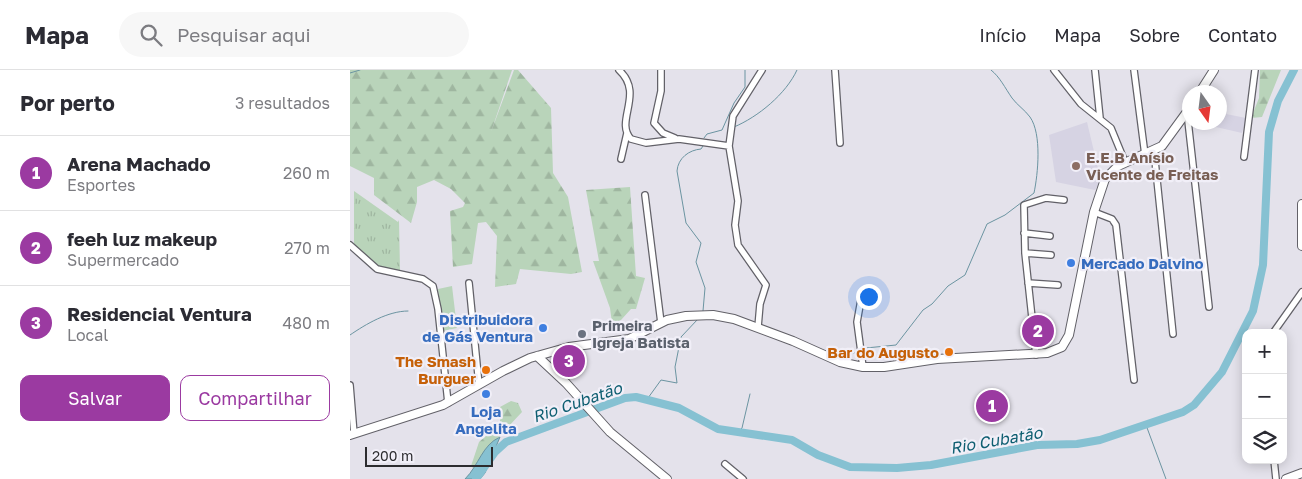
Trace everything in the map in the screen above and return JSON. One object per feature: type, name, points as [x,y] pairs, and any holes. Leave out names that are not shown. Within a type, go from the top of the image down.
[{"type":"main road","points":[[1204,85],[1214,70]]},
{"type":"main road","points":[[352,434],[432,410],[513,365],[537,356],[569,347],[629,339],[678,317],[706,315],[726,317],[758,327],[840,362],[863,367],[884,367],[937,359],[1036,354],[1057,350],[1068,340],[1094,212],[1105,179],[1113,169],[1125,162],[1154,151],[1167,142],[1182,119]]},
{"type":"main road","points":[[1302,204],[1302,246]]},
{"type":"main road","points":[[537,356],[566,383],[605,426],[666,479]]},
{"type":"main road","points":[[1286,479],[1302,473]]},
{"type":"street","points":[[619,70],[627,73],[631,90],[627,133],[621,159]]},
{"type":"street","points":[[661,70],[662,87],[654,122],[665,134],[679,139],[729,146]]},
{"type":"street","points":[[758,327],[760,304],[766,285],[738,245],[735,226],[738,201],[729,146],[734,114],[758,81],[762,70]]},
{"type":"street","points":[[835,70],[840,143]]},
{"type":"street","points":[[1054,70],[1081,104],[1100,118],[1114,132],[1125,162]]},
{"type":"street","points":[[1095,70],[1100,118]]},
{"type":"street","points":[[1134,70],[1144,155]]},
{"type":"street","points":[[1244,158],[1255,70]]},
{"type":"street","points":[[1190,130],[1209,307]]},
{"type":"street","points":[[627,133],[631,139],[640,143],[679,139]]},
{"type":"street","points":[[1154,151],[1174,334]]},
{"type":"street","points":[[645,195],[661,323]]},
{"type":"street","points":[[1036,354],[1025,253],[1025,203],[1046,198],[1064,200]]},
{"type":"street","points":[[1094,212],[1112,219],[1116,225],[1134,380]]},
{"type":"street","points":[[1024,233],[1050,236]]},
{"type":"street","points":[[350,245],[377,269],[392,274],[423,279],[433,286],[438,309],[448,402]]},
{"type":"street","points":[[1025,253],[1051,255]]},
{"type":"street","points":[[469,283],[479,385]]},
{"type":"street","points":[[1028,283],[1058,285]]},
{"type":"street","points":[[1276,329],[1302,292]]},
{"type":"street","points":[[862,294],[857,322],[863,367]]},
{"type":"street","points":[[1293,304],[1302,301]]},
{"type":"street","points":[[350,385],[352,434]]},
{"type":"street","points":[[725,464],[742,479]]},
{"type":"street","points":[[1274,464],[1276,479]]},
{"type":"shaded area","points":[[1227,114],[1246,118],[1242,133],[1227,130]]},
{"type":"shaded area","name":"E.E.B Anísio Vicente de Freitas","points":[[1087,122],[1101,181],[1095,190],[1056,182],[1049,135]]},
{"type":"green space","points":[[350,70],[512,70],[491,132],[514,70],[518,70],[551,108],[553,173],[568,197],[582,272],[571,274],[520,269],[516,284],[495,287],[497,236],[486,222],[478,223],[472,264],[453,267],[450,211],[463,207],[465,203],[451,189],[434,180],[417,187],[417,202],[411,223],[374,195],[374,178],[350,166]]},
{"type":"green space","points":[[1260,70],[1281,70],[1262,117],[1251,118],[1259,98]]},
{"type":"green space","points":[[630,187],[636,276],[645,278],[636,309],[631,309],[621,320],[612,323],[610,308],[593,261],[599,261],[586,190]]},
{"type":"green space","points":[[354,191],[398,222],[399,220],[400,270],[383,269],[354,246]]},
{"type":"green space","points":[[452,286],[457,328],[442,331],[438,289]]},
{"type":"green space","points":[[998,389],[1001,421],[986,423],[983,391]]},
{"type":"green space","points":[[511,401],[518,403],[522,412],[484,453],[476,468],[473,468],[471,466],[479,442],[500,424],[500,407]]},
{"type":"water","points":[[500,437],[485,473],[480,479],[465,479],[489,445]]},
{"type":"waterway","points":[[350,73],[360,70]]},
{"type":"waterway","points":[[704,138],[707,134],[722,130],[734,103],[745,87],[745,70]]},
{"type":"waterway","points":[[734,127],[762,111],[779,96],[797,70]]},
{"type":"waterway","points":[[866,348],[896,345],[923,310],[932,304],[948,286],[965,275],[987,224],[1005,215],[1034,193],[1038,154],[1034,124],[991,70]]},
{"type":"waterway","name":"Rio Cubatão","points":[[476,479],[495,452],[506,442],[625,398],[636,397],[679,408],[718,429],[792,440],[818,455],[850,467],[897,468],[931,465],[1037,445],[1077,444],[1100,440],[1183,412],[1194,405],[1222,372],[1253,311],[1263,265],[1269,132],[1278,101],[1294,70]]},
{"type":"waterway","points":[[703,146],[701,149],[685,155],[679,162],[677,171],[686,223],[701,243],[696,262],[705,288],[703,311]]},
{"type":"waterway","points":[[350,335],[385,316],[408,311]]},
{"type":"waterway","points":[[648,398],[661,380],[677,383],[675,367],[681,337],[698,319]]},
{"type":"waterway","points":[[838,357],[858,352]]},
{"type":"waterway","points":[[737,433],[742,428],[750,394]]},
{"type":"waterway","points":[[1146,425],[1166,479]]},
{"type":"place","name":"E.E.B Anísio Vicente de Freitas","points":[[1076,166]]},
{"type":"place","name":"Mercado Dalvino","points":[[1071,263]]},
{"type":"place","name":"Distribuidora de Gás Ventura","points":[[543,328]]},
{"type":"place","name":"feeh luz makeup","points":[[1038,331]]},
{"type":"place","name":"Primeira Igreja Batista","points":[[582,334]]},
{"type":"place","name":"Bar do Augusto","points":[[949,352]]},
{"type":"place","name":"Residencial Ventura","points":[[569,361]]},
{"type":"place","name":"The Smash Burguer","points":[[486,370]]},
{"type":"place","name":"Loja Angelita","points":[[486,394]]},
{"type":"place","name":"Arena Machado","points":[[992,406]]}]
